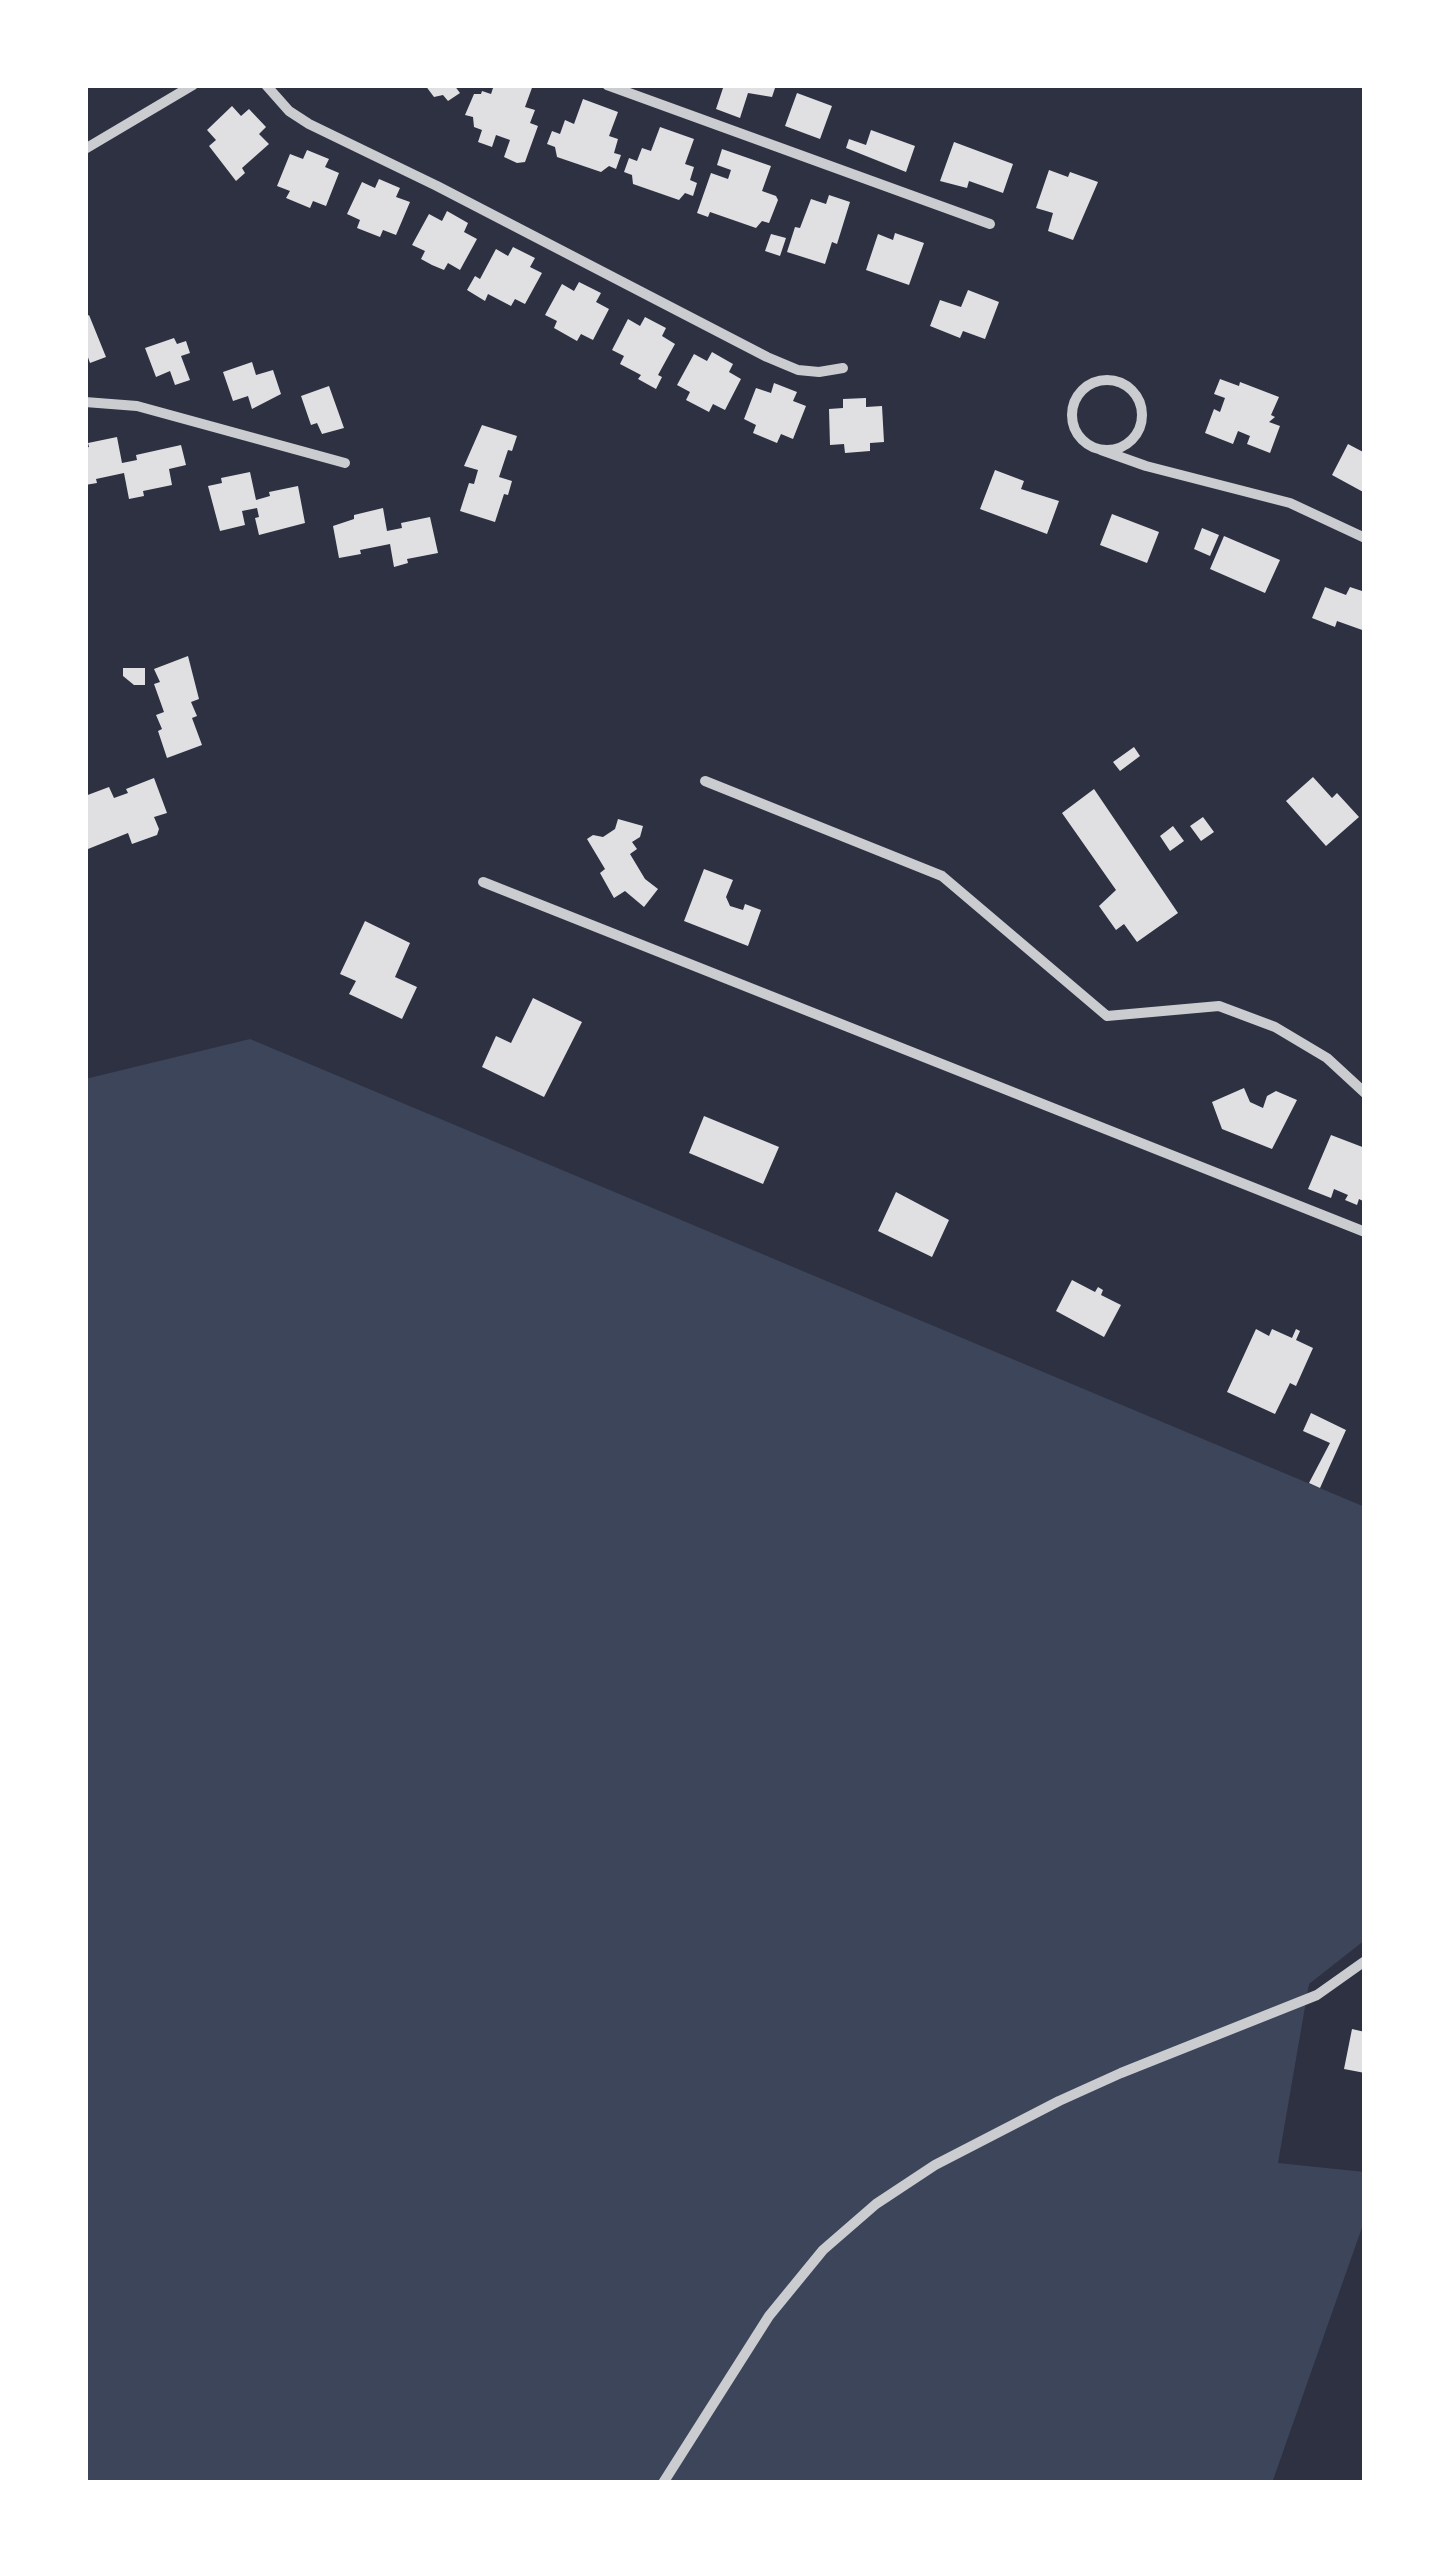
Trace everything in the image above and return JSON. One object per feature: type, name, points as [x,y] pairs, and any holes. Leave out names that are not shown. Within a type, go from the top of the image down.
[{"type":"street","points":[[85,149],[193,85]]},
{"type":"street","points":[[266,85],[289,111],[309,124],[438,186],[766,357],[798,370],[843,368]]},
{"type":"street","points":[[607,85],[990,224]]},
{"type":"street","points":[[1102,450],[1124,446],[1134,439],[1142,418],[1142,406],[1129,387],[1107,379],[1085,387],[1072,406],[1074,429],[1081,439],[1102,450],[1146,466],[1290,503],[1365,538]]},
{"type":"street","points":[[85,402],[138,406],[345,463]]},
{"type":"street","points":[[705,781],[942,876],[1107,1016],[1219,1006],[1288,1035],[1326,1058],[1365,1093]]},
{"type":"street","points":[[483,882],[1365,1232]]},
{"type":"street","points":[[663,2483],[769,2316],[823,2250],[876,2204],[935,2164],[1059,2101],[1317,1995],[1365,1960]]},
{"type":"shaded area","points":[[250,1039],[1365,1507],[1365,1940],[1309,1984],[1278,2163],[1365,2172],[1365,2219],[1272,2483],[85,2483],[85,1079]]},
{"type":"building","points":[[425,85],[454,85],[460,93],[448,101],[443,95],[434,97]]},
{"type":"building","points":[[494,85],[533,85],[525,107],[535,110],[530,123],[538,126],[525,162],[504,157],[510,140],[496,135],[492,147],[478,142],[482,130],[474,127],[473,117],[465,115],[474,94],[491,94]]},
{"type":"building","points":[[724,85],[776,85],[772,97],[748,93],[740,118],[716,109]]},
{"type":"building","points":[[797,93],[832,106],[820,139],[785,126]]},
{"type":"building","points":[[583,99],[618,112],[609,136],[618,139],[614,153],[621,155],[616,169],[609,166],[601,172],[557,157],[555,147],[547,144],[552,131],[560,134],[565,120],[574,124]]},
{"type":"building","points":[[232,106],[241,116],[249,109],[266,127],[259,134],[269,144],[242,168],[245,173],[236,181],[209,146],[216,140],[207,130]]},
{"type":"building","points":[[660,127],[694,139],[685,164],[694,167],[690,180],[697,183],[693,196],[685,193],[679,200],[633,184],[632,175],[624,172],[629,158],[637,161],[642,148],[651,151]]},
{"type":"building","points":[[871,130],[915,146],[906,172],[846,148],[849,139],[866,145]]},
{"type":"building","points":[[954,142],[1013,164],[1003,193],[969,181],[967,188],[940,181]]},
{"type":"building","points":[[722,149],[771,166],[762,191],[778,200],[769,223],[762,221],[756,228],[710,212],[708,217],[697,213],[711,173],[728,179],[731,170],[717,165]]},
{"type":"building","points":[[307,150],[329,159],[325,167],[339,173],[326,206],[313,201],[310,208],[286,198],[290,191],[277,186],[290,154],[303,159]]},
{"type":"building","points":[[1049,170],[1068,177],[1070,172],[1098,182],[1073,240],[1048,231],[1053,213],[1036,208]]},
{"type":"building","points":[[379,179],[400,188],[396,197],[410,202],[396,235],[383,230],[380,237],[357,228],[360,220],[347,214],[362,182],[375,188]]},
{"type":"building","points":[[829,195],[850,202],[837,244],[832,242],[825,264],[787,252],[795,227],[800,228],[811,199],[826,204]]},
{"type":"building","points":[[447,211],[468,223],[464,232],[477,239],[460,270],[448,263],[444,270],[432,265],[421,259],[425,251],[412,245],[429,214],[442,221]]},
{"type":"building","points":[[895,233],[924,243],[909,285],[866,270],[878,234],[893,240]]},
{"type":"building","points":[[771,234],[786,238],[780,256],[765,251]]},
{"type":"building","points":[[513,247],[535,258],[530,267],[542,273],[525,304],[515,299],[511,306],[488,294],[485,301],[467,290],[475,276],[480,279],[496,249],[508,256]]},
{"type":"building","points":[[579,282],[601,293],[596,302],[609,309],[593,340],[581,334],[577,341],[554,328],[557,321],[545,315],[562,284],[574,291]]},
{"type":"building","points":[[968,290],[999,302],[985,339],[963,331],[960,338],[930,326],[940,300],[961,307]]},
{"type":"building","points":[[89,315],[106,357],[90,363],[85,349],[85,317]]},
{"type":"building","points":[[645,317],[666,328],[662,336],[675,344],[658,375],[662,377],[656,389],[620,364],[624,356],[612,350],[628,319],[640,326]]},
{"type":"building","points":[[174,338],[177,344],[186,341],[190,353],[181,356],[190,380],[175,385],[170,371],[156,377],[145,348]]},
{"type":"building","points":[[712,352],[733,364],[729,372],[741,379],[725,410],[713,404],[709,412],[686,400],[690,392],[677,385],[694,354],[707,361]]},
{"type":"building","points":[[252,362],[256,375],[273,370],[281,394],[252,409],[248,396],[233,401],[223,372]]},
{"type":"building","points":[[1220,379],[1279,397],[1271,415],[1275,417],[1269,422],[1280,426],[1270,453],[1247,444],[1250,436],[1238,431],[1233,444],[1205,433],[1214,409],[1220,412],[1225,398],[1214,394]]},
{"type":"building","points":[[774,383],[797,392],[793,401],[806,406],[793,439],[781,434],[777,443],[753,433],[756,425],[744,419],[756,388],[771,393]]},
{"type":"building","points":[[329,386],[344,428],[322,434],[317,423],[311,425],[301,396]]},
{"type":"building","points":[[866,398],[866,407],[882,406],[884,442],[870,443],[870,451],[845,453],[844,444],[830,445],[829,409],[843,408],[843,399]]},
{"type":"building","points":[[482,425],[517,436],[499,477],[512,481],[495,522],[460,511],[469,483],[474,484],[478,470],[464,466]]},
{"type":"building","points":[[117,437],[122,463],[137,460],[136,455],[181,445],[186,465],[169,469],[172,485],[143,491],[144,496],[129,499],[124,473],[85,485],[88,443]]},
{"type":"building","points":[[1348,444],[1365,453],[1365,493],[1332,475]]},
{"type":"building","points":[[995,470],[1024,481],[1021,489],[1059,501],[1047,534],[980,509]]},
{"type":"building","points":[[250,472],[256,500],[270,496],[269,492],[298,486],[305,523],[259,535],[257,508],[242,511],[245,525],[220,531],[208,486],[222,483],[221,478]]},
{"type":"building","points":[[383,508],[387,531],[402,528],[401,523],[430,517],[438,553],[407,559],[408,563],[394,567],[390,544],[339,558],[333,526],[354,519],[354,515]]},
{"type":"building","points":[[1112,514],[1159,532],[1147,563],[1100,545]]},
{"type":"building","points":[[1202,528],[1219,535],[1210,556],[1194,549]]},
{"type":"building","points":[[1224,536],[1280,560],[1265,593],[1210,569]]},
{"type":"building","points":[[1325,587],[1346,595],[1350,587],[1365,592],[1365,631],[1337,621],[1335,627],[1312,618]]},
{"type":"building","points":[[188,656],[199,699],[191,702],[197,716],[192,718],[202,745],[167,758],[158,731],[162,729],[156,715],[164,712],[154,684],[160,682],[154,669]]},
{"type":"building","points":[[123,668],[145,668],[145,685],[134,685],[123,676]]},
{"type":"building","points":[[1134,747],[1140,756],[1120,771],[1113,762]]},
{"type":"building","points":[[1313,777],[1332,798],[1337,793],[1359,817],[1326,846],[1286,801]]},
{"type":"building","points":[[154,778],[167,813],[154,817],[157,835],[132,844],[128,833],[88,849],[85,796],[109,787],[114,798]]},
{"type":"building","points":[[1094,789],[1178,913],[1137,942],[1124,924],[1116,930],[1099,906],[1116,890],[1062,813]]},
{"type":"building","points":[[1203,817],[1214,832],[1201,841],[1190,826]]},
{"type":"building","points":[[618,819],[643,826],[640,837],[632,842],[637,849],[630,854],[645,879],[658,889],[644,907],[625,891],[614,898],[600,873],[605,869],[587,839],[593,835],[603,837],[615,829]]},
{"type":"building","points":[[1173,826],[1184,841],[1170,851],[1160,836]]},
{"type":"building","points":[[704,869],[733,880],[726,897],[730,906],[743,910],[745,904],[761,910],[748,946],[684,921]]},
{"type":"building","points":[[365,921],[410,943],[395,977],[417,987],[402,1019],[349,994],[356,981],[340,974]]},
{"type":"building","points":[[533,998],[582,1022],[544,1097],[482,1067],[496,1036],[511,1043]]},
{"type":"building","points":[[1244,1088],[1250,1102],[1263,1108],[1267,1096],[1276,1091],[1297,1100],[1272,1149],[1222,1129],[1212,1102]]},
{"type":"building","points":[[704,1116],[779,1147],[763,1184],[689,1153]]},
{"type":"building","points":[[1331,1135],[1365,1148],[1365,1202],[1359,1199],[1357,1205],[1345,1200],[1348,1195],[1334,1189],[1331,1198],[1308,1189]]},
{"type":"building","points":[[896,1192],[949,1220],[932,1257],[878,1231]]},
{"type":"building","points":[[1072,1280],[1095,1292],[1098,1287],[1103,1290],[1101,1295],[1121,1305],[1104,1337],[1056,1311]]},
{"type":"building","points":[[1256,1329],[1269,1336],[1272,1329],[1292,1338],[1296,1329],[1300,1331],[1296,1340],[1313,1348],[1296,1386],[1290,1383],[1275,1414],[1227,1392]]},
{"type":"building","points":[[1311,1413],[1346,1430],[1320,1488],[1309,1483],[1330,1443],[1303,1431]]},
{"type":"building","points":[[1352,2029],[1365,2032],[1365,2073],[1344,2069]]}]
